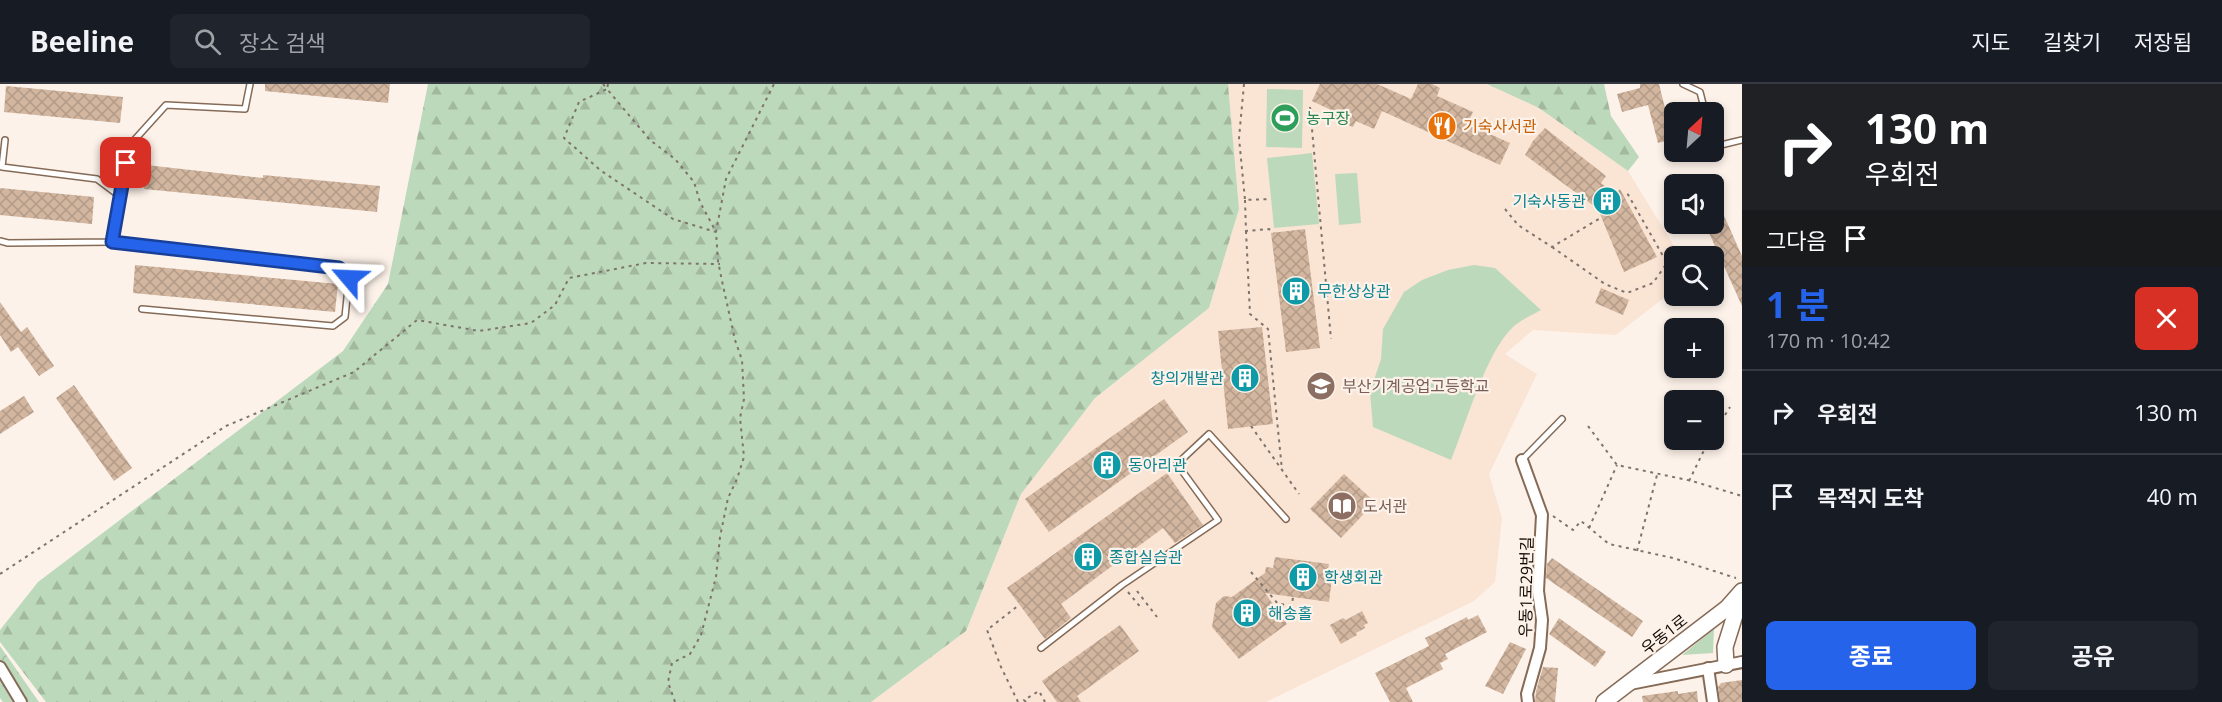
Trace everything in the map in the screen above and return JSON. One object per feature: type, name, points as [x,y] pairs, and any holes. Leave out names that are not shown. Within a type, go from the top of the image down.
[{"type":"street","name":"우동1로29번길","points":[[1521,460],[1542,515],[1538,591],[1542,620],[1540,648],[1527,694],[1528,702]]},
{"type":"street","points":[[1627,684],[1738,664],[1725,647],[1742,593]]},
{"type":"street","name":"우동1로","points":[[1604,702],[1727,608],[1742,593]]},
{"type":"street","points":[[0,667],[21,702]]},
{"type":"street","points":[[1708,668],[1713,702]]},
{"type":"lane","points":[[112,242],[129,146],[166,105],[245,109],[250,84]]},
{"type":"lane","points":[[1683,84],[1700,92],[1702,102]]},
{"type":"lane","points":[[5,140],[2,167],[97,179],[121,197]]},
{"type":"lane","points":[[1724,144],[1742,141]]},
{"type":"lane","points":[[0,241],[8,243],[112,242],[339,268],[349,278],[345,316],[333,326],[141,309]]},
{"type":"lane","name":"우동1로29번길","points":[[1521,460],[1562,420]]},
{"type":"lane","points":[[1041,648],[1122,585],[1218,520],[1177,464],[1209,434],[1286,519]]},
{"type":"path","points":[[603,84],[650,140],[675,159],[694,182],[700,202],[716,232]]},
{"type":"path","points":[[607,89],[608,84]]},
{"type":"path","points":[[675,702],[668,682],[672,663],[690,654],[701,635],[716,578],[720,537],[728,498],[744,457],[740,418],[744,399],[742,360],[735,340],[718,261],[716,232],[726,179],[774,84]]},
{"type":"path","points":[[1244,84],[1239,138],[1245,200],[1250,314],[1268,329],[1282,470]]},
{"type":"path","points":[[607,89],[579,102],[564,138],[600,170],[673,219],[716,232]]},
{"type":"path","points":[[1310,107],[1331,339]]},
{"type":"path","points":[[1505,210],[1518,225],[1605,284],[1627,293],[1653,283],[1667,263],[1626,191]]},
{"type":"path","points":[[1245,200],[1271,199]]},
{"type":"path","points":[[1552,247],[1602,218]]},
{"type":"path","points":[[1246,231],[1269,229],[1274,233]]},
{"type":"path","points":[[0,574],[226,426],[354,372],[417,320],[479,332],[531,323],[555,305],[569,278],[646,263],[720,264]]},
{"type":"path","points":[[1724,417],[1730,407]]},
{"type":"path","points":[[1251,426],[1299,494]]},
{"type":"path","points":[[1588,426],[1617,465],[1689,481],[1742,496]]},
{"type":"path","points":[[1689,481],[1704,450]]},
{"type":"path","points":[[1589,528],[1617,465]]},
{"type":"path","points":[[1637,551],[1658,474]]},
{"type":"path","points":[[1542,521],[1553,516],[1573,530],[1581,521],[1608,544],[1673,558],[1742,579]]},
{"type":"path","points":[[1251,572],[1278,604],[1292,605],[1293,597]]},
{"type":"path","points":[[1137,591],[1157,617]]},
{"type":"path","points":[[1131,596],[1142,609]]},
{"type":"path","points":[[1018,702],[987,630],[1019,605]]},
{"type":"path","points":[[1026,702],[1024,700],[1039,691],[1045,702]]},
{"type":"shaded area","name":"부산기계공업고등학교","points":[[1228,84],[1488,84],[1539,108],[1628,171],[1664,230],[1664,234],[1667,234],[1674,246],[1664,246],[1664,298],[1616,335],[1533,330],[1505,354],[1537,374],[1489,474],[1502,518],[1495,582],[1474,601],[1266,702],[871,702],[966,631],[1021,494],[1095,398],[1209,308],[1239,209]]},
{"type":"green space","points":[[428,84],[1228,84],[1239,209],[1209,308],[1095,398],[1021,494],[966,631],[871,702],[46,702],[0,642],[0,630],[38,582],[343,351],[388,284]]},
{"type":"green space","points":[[1487,84],[1604,84],[1611,116],[1639,157],[1628,171],[1539,108]]},
{"type":"green space","name":"농구장","points":[[1267,89],[1303,90],[1302,148],[1266,147]]},
{"type":"green space","points":[[1312,153],[1319,224],[1274,228],[1267,158]]},
{"type":"green space","points":[[1357,173],[1361,223],[1339,225],[1335,174]]},
{"type":"green space","points":[[1474,265],[1495,268],[1541,310],[1513,327],[1494,353],[1477,389],[1451,460],[1373,427],[1370,392],[1381,359],[1383,329],[1404,292],[1422,280],[1448,270]]},
{"type":"green space","points":[[1714,629],[1713,653],[1682,655]]},
{"type":"green space","points":[[0,646],[39,702],[3,702],[0,698]]},
{"type":"building","points":[[265,84],[390,84],[388,103],[265,91]]},
{"type":"building","name":"기숙사서관","points":[[1320,84],[1377,84],[1411,99],[1418,84],[1432,84],[1440,88],[1437,96],[1473,112],[1467,124],[1510,143],[1500,165],[1382,111],[1374,129],[1356,121],[1353,127],[1328,116],[1331,110],[1312,101]]},
{"type":"building","points":[[1640,84],[1659,84],[1664,104],[1664,142],[1658,143],[1648,105],[1622,112],[1617,94],[1640,88]]},
{"type":"building","points":[[6,86],[123,97],[120,123],[4,112]]},
{"type":"building","name":"기숙사동관","points":[[1545,128],[1606,176],[1601,183],[1615,194],[1620,189],[1657,257],[1624,272],[1598,209],[1525,155],[1533,141]]},
{"type":"building","points":[[146,165],[263,178],[263,175],[380,186],[377,212],[144,189]]},
{"type":"building","points":[[0,188],[94,197],[92,224],[0,215]]},
{"type":"building","points":[[1724,216],[1742,256],[1742,306],[1724,266],[1724,246],[1715,246],[1710,234],[1724,234]]},
{"type":"building","name":"무한상상관","points":[[1305,229],[1320,348],[1286,352],[1271,233]]},
{"type":"building","points":[[135,265],[338,284],[335,312],[133,293]]},
{"type":"building","points":[[1601,288],[1629,300],[1623,315],[1595,303]]},
{"type":"building","points":[[0,302],[21,332],[27,327],[54,366],[39,376],[18,347],[11,352],[0,335]]},
{"type":"building","name":"창의개발관","points":[[1262,327],[1273,424],[1228,429],[1218,331]]},
{"type":"building","points":[[74,385],[132,468],[114,481],[56,398]]},
{"type":"building","points":[[24,396],[34,412],[0,434],[0,411]]},
{"type":"building","name":"동아리관","points":[[1164,399],[1188,432],[1049,532],[1025,499]]},
{"type":"building","name":"종합실습관","points":[[1167,473],[1203,525],[1175,543],[1163,528],[1061,604],[1071,618],[1045,639],[1007,588]]},
{"type":"building","name":"도서관","points":[[1344,474],[1375,502],[1341,538],[1310,509]]},
{"type":"building","points":[[1275,557],[1329,564],[1328,569],[1333,569],[1329,602],[1265,593],[1287,624],[1239,659],[1212,627],[1216,603],[1224,596],[1232,597],[1265,573],[1266,567],[1273,568]]},
{"type":"building","points":[[1552,558],[1643,621],[1632,637],[1546,578],[1547,564]]},
{"type":"building","points":[[1362,611],[1368,623],[1364,625],[1365,628],[1341,644],[1330,625],[1343,618],[1346,620]]},
{"type":"building","points":[[1478,615],[1487,632],[1445,654],[1448,659],[1440,663],[1443,669],[1406,688],[1413,702],[1390,702],[1375,673],[1429,646],[1425,638],[1467,617],[1468,620]]},
{"type":"building","points":[[1559,618],[1606,652],[1595,667],[1549,634]]},
{"type":"building","points":[[1120,625],[1139,651],[1077,696],[1081,702],[1057,702],[1042,681]]},
{"type":"building","points":[[1510,642],[1526,649],[1503,694],[1485,686]]},
{"type":"building","points":[[1543,667],[1558,668],[1555,702],[1535,702]]},
{"type":"building","points":[[1742,680],[1742,702],[1720,702],[1718,687],[1721,683]]},
{"type":"building","points":[[1678,691],[1678,694],[1697,691],[1698,702],[1643,702],[1642,696]]},
{"type":"place","name":"농구장","points":[[1285,118]]},
{"type":"place","name":"기숙사서관","points":[[1442,126]]},
{"type":"place","name":"기숙사동관","points":[[1607,201]]},
{"type":"place","name":"무한상상관","points":[[1296,291]]},
{"type":"place","name":"창의개발관","points":[[1245,378]]},
{"type":"place","name":"부산기계공업고등학교","points":[[1321,386]]},
{"type":"place","name":"동아리관","points":[[1107,465]]},
{"type":"place","name":"도서관","points":[[1342,506]]},
{"type":"place","name":"종합실습관","points":[[1088,557]]},
{"type":"place","name":"학생회관","points":[[1303,577]]},
{"type":"place","name":"해송홀","points":[[1247,613]]},
{"type":"route","points":[[126,163],[112,242],[339,268],[349,278]]}]
